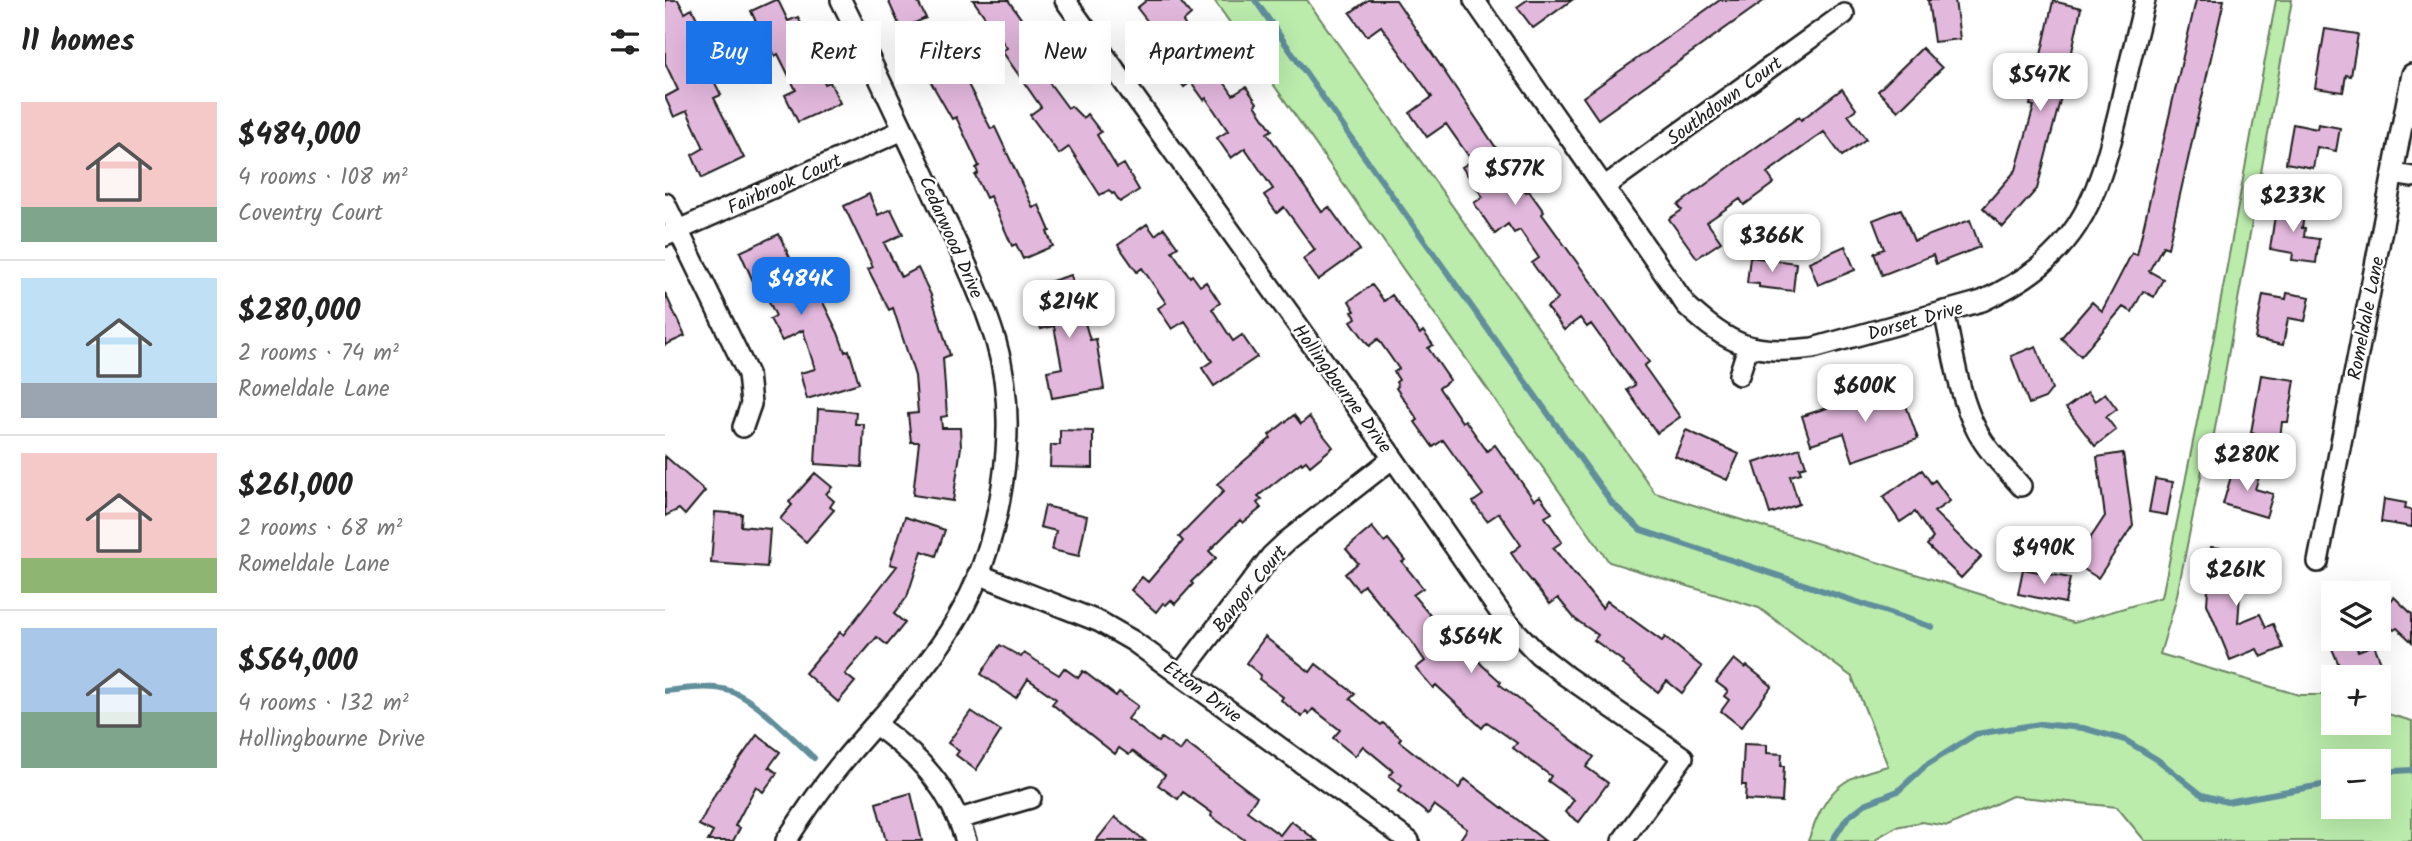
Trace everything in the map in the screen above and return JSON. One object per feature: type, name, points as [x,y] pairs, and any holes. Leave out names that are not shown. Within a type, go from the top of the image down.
[{"type":"street","name":"Cedarwood Drive","points":[[786,841],[826,783],[933,656],[958,617],[978,574],[995,522],[1006,448],[1005,395],[997,345],[978,289],[841,0]]},
{"type":"street","name":"Hollingbourne Drive","points":[[1065,0],[1393,458],[1506,621],[1538,654],[1566,676],[1683,757],[1622,841]]},
{"type":"street","name":"Dorset Drive","points":[[1473,0],[1686,305],[1706,324],[1748,347],[1786,351],[1814,348],[1982,301],[2031,275],[2052,257],[2074,230],[2098,187],[2145,0]]},
{"type":"street","name":"Southdown Court","points":[[1604,187],[1844,13]]},
{"type":"street","name":"Romeldale Lane","points":[[2318,562],[2402,176],[2412,74]]},
{"type":"street","name":"Fairbrook Court","points":[[671,233],[903,130]]},
{"type":"street","points":[[665,203],[671,233],[748,374],[751,404],[743,428]]},
{"type":"street","points":[[1944,311],[1969,414],[1978,433],[1998,461],[2021,486]]},
{"type":"street","points":[[1739,375],[1748,347]]},
{"type":"street","name":"Bangor Court","points":[[1180,675],[1271,556],[1393,458]]},
{"type":"street","name":"Etton Drive","points":[[978,574],[1100,622],[1133,641],[1409,841]]},
{"type":"street","points":[[876,725],[923,763],[939,783],[959,819],[966,841]]},
{"type":"street","points":[[959,819],[1031,798]]},
{"type":"green space","points":[[1214,0],[1307,0],[1655,493],[2073,623],[2162,597],[2213,342],[2276,0],[2292,0],[2212,445],[2206,451],[2176,600],[2160,654],[2299,695],[2321,695],[2321,735],[2391,735],[2391,715],[2412,721],[2412,841],[2145,841],[2117,807],[2012,796],[1948,826],[1921,822],[1896,827],[1876,841],[1808,841],[1821,810],[1836,790],[1857,776],[1888,766],[1852,677],[1759,608],[1609,562],[1273,84],[1279,84],[1279,21],[1229,21]]},
{"type":"building","points":[[665,0],[678,0],[685,13],[692,9],[698,21],[686,21],[686,84],[716,84],[721,95],[714,98],[744,158],[702,178],[692,155],[704,148],[687,111],[674,117],[665,97],[678,90],[665,63]]},
{"type":"building","points":[[778,0],[788,21],[786,70],[778,54],[775,56],[772,49],[772,21],[756,21],[751,11]]},
{"type":"building","points":[[888,0],[917,0],[926,18],[919,21],[897,21]]},
{"type":"building","points":[[973,0],[1008,0],[1023,21],[1019,21],[1019,75],[1005,55],[1005,21],[988,21]]},
{"type":"building","points":[[1147,0],[1179,0],[1191,15],[1184,21],[1147,21],[1137,8]]},
{"type":"building","points":[[1368,0],[1396,0],[1526,192],[1529,191],[1544,212],[1542,214],[1649,362],[1644,366],[1680,417],[1657,433],[1627,390],[1635,385],[1591,324],[1587,327],[1580,318],[1564,330],[1547,307],[1558,299],[1532,263],[1539,258],[1520,230],[1514,233],[1508,224],[1495,234],[1474,203],[1483,197],[1462,167],[1472,161],[1446,124],[1427,137],[1410,113],[1432,97],[1381,26],[1367,36],[1350,13]]},
{"type":"building","points":[[1527,0],[1572,0],[1533,28],[1517,7]]},
{"type":"building","points":[[1720,0],[1765,0],[1598,119],[1583,97]]},
{"type":"building","points":[[1928,0],[1955,0],[1960,39],[1934,42]]},
{"type":"building","points":[[2196,0],[2224,0],[2168,248],[2163,246],[2149,271],[2163,279],[2154,297],[2143,291],[2132,312],[2123,307],[2081,356],[2061,338],[2092,302],[2102,311],[2132,253],[2137,255]]},
{"type":"building","points":[[2053,1],[2081,8],[2069,66],[2037,189],[2003,227],[1983,208],[2016,170],[2034,106],[2030,105]]},
{"type":"building","points":[[2325,29],[2358,34],[2351,76],[2346,75],[2343,92],[2315,88]]},
{"type":"building","points":[[1922,48],[1942,68],[1898,111],[1878,91]]},
{"type":"building","points":[[793,84],[831,84],[840,103],[798,122],[785,95],[796,90]]},
{"type":"building","points":[[932,84],[968,84],[991,129],[995,127],[1033,208],[1039,205],[1053,246],[1023,259],[1016,244],[1012,246],[990,196],[986,198],[975,175],[979,166],[956,117],[952,119]]},
{"type":"building","points":[[1025,84],[1050,84],[1068,108],[1071,106],[1083,118],[1087,114],[1101,132],[1097,135],[1117,168],[1124,164],[1139,190],[1120,202],[1109,190],[1100,195],[1069,147],[1059,154],[1030,115],[1041,107]]},
{"type":"building","points":[[1192,84],[1225,84],[1233,95],[1246,87],[1272,130],[1267,133],[1322,212],[1329,207],[1360,250],[1318,280],[1303,259],[1315,250],[1284,207],[1277,213],[1264,195],[1273,189],[1245,148],[1231,158],[1217,138],[1228,131],[1206,98],[1204,100]]},
{"type":"building","points":[[1842,89],[1856,109],[1848,115],[1866,139],[1842,156],[1824,132],[1767,173],[1774,183],[1744,205],[1740,199],[1707,222],[1721,242],[1697,258],[1669,219],[1682,210],[1678,205]]},
{"type":"building","points":[[2293,124],[2317,129],[2318,124],[2340,128],[2336,151],[2317,147],[2313,168],[2286,163]]},
{"type":"building","points":[[869,194],[878,215],[891,209],[903,234],[884,243],[901,277],[918,268],[931,295],[950,355],[943,358],[947,416],[941,417],[942,428],[960,428],[961,447],[953,501],[913,495],[919,442],[911,442],[908,414],[918,413],[915,376],[893,308],[889,310],[868,269],[873,267],[844,206]]},
{"type":"building","points":[[2277,202],[2305,206],[2302,228],[2305,228],[2304,237],[2319,239],[2316,263],[2292,260],[2293,253],[2270,249]]},
{"type":"building","points":[[1901,209],[1914,241],[1970,220],[1980,247],[1936,264],[1933,255],[1882,275],[1874,253],[1884,249],[1873,220]]},
{"type":"building","points":[[1147,224],[1155,235],[1164,228],[1178,247],[1172,251],[1190,277],[1192,275],[1200,286],[1206,282],[1220,303],[1212,309],[1233,341],[1242,335],[1257,357],[1214,386],[1202,368],[1212,361],[1185,321],[1172,329],[1158,308],[1166,303],[1142,268],[1137,272],[1118,245]]},
{"type":"building","points":[[779,234],[806,293],[816,288],[845,352],[849,350],[859,383],[807,399],[800,373],[815,369],[803,330],[782,341],[770,319],[776,316],[762,287],[757,290],[740,252]]},
{"type":"building","points":[[1845,246],[1855,270],[1818,285],[1809,262]]},
{"type":"building","points":[[1750,257],[1796,263],[1793,291],[1747,283]]},
{"type":"building","points":[[1071,275],[1090,340],[1096,339],[1104,389],[1052,398],[1047,371],[1062,368],[1054,326],[1041,329],[1034,306],[1041,303],[1036,286]]},
{"type":"building","points":[[1372,285],[1384,301],[1392,295],[1420,334],[1423,331],[1433,345],[1428,348],[1450,380],[1439,388],[1462,422],[1465,420],[1487,451],[1495,445],[1534,500],[1540,496],[1552,513],[1545,517],[1562,542],[1553,548],[1602,608],[1607,601],[1662,641],[1665,637],[1702,667],[1682,693],[1667,681],[1658,692],[1594,640],[1598,635],[1575,619],[1558,598],[1550,604],[1524,572],[1511,553],[1521,545],[1499,513],[1487,521],[1473,502],[1483,495],[1443,440],[1433,447],[1415,422],[1418,420],[1396,388],[1396,382],[1399,380],[1394,372],[1399,369],[1378,339],[1369,346],[1351,321],[1356,318],[1349,301]]},
{"type":"building","points":[[665,293],[685,336],[665,345]]},
{"type":"building","points":[[2287,293],[2310,297],[2305,321],[2288,318],[2283,345],[2255,339],[2263,295],[2286,299]]},
{"type":"building","points":[[2036,346],[2052,389],[2045,398],[2029,404],[2011,356]]},
{"type":"building","points":[[2261,375],[2295,380],[2288,422],[2282,422],[2280,438],[2251,433]]},
{"type":"building","points":[[1899,386],[1918,439],[1853,461],[1844,433],[1811,444],[1802,416],[1836,405],[1837,408]]},
{"type":"building","points":[[2088,392],[2095,401],[2105,393],[2117,409],[2106,417],[2116,430],[2095,446],[2066,408]]},
{"type":"building","points":[[818,409],[856,412],[855,424],[864,424],[862,467],[815,464]]},
{"type":"building","points":[[1294,415],[1301,424],[1309,417],[1333,447],[1310,466],[1306,461],[1302,464],[1301,462],[1258,496],[1262,499],[1257,503],[1261,508],[1243,523],[1240,520],[1209,551],[1216,558],[1191,582],[1193,584],[1175,604],[1171,600],[1166,605],[1163,603],[1156,612],[1131,590],[1142,577],[1148,582],[1183,541],[1179,537],[1224,491],[1217,484]]},
{"type":"building","points":[[1060,430],[1093,431],[1093,468],[1050,467],[1051,445],[1060,445]]},
{"type":"building","points":[[1686,430],[1739,454],[1727,480],[1675,456]]},
{"type":"building","points":[[1800,448],[1806,466],[1799,468],[1801,473],[1790,476],[1799,504],[1770,514],[1754,463]]},
{"type":"building","points":[[2123,453],[2133,525],[2098,578],[2074,563],[2105,516],[2097,457]]},
{"type":"building","points":[[665,456],[705,491],[685,515],[679,509],[665,516]]},
{"type":"building","points":[[2234,466],[2260,474],[2255,489],[2273,494],[2266,517],[2223,504]]},
{"type":"building","points":[[1922,470],[1931,483],[1935,480],[1950,501],[1934,512],[1981,557],[1961,578],[1927,545],[1933,538],[1915,512],[1900,522],[1883,497]]},
{"type":"building","points":[[815,473],[832,487],[826,494],[834,501],[830,507],[834,510],[806,542],[780,519],[792,505],[789,502]]},
{"type":"building","points":[[2155,479],[2173,482],[2167,515],[2149,512]]},
{"type":"building","points":[[2384,499],[2406,503],[2405,509],[2412,510],[2412,527],[2381,522]]},
{"type":"building","points":[[1045,506],[1087,516],[1079,556],[1052,550],[1056,531],[1040,527]]},
{"type":"building","points":[[715,512],[742,514],[741,526],[770,529],[767,567],[711,563]]},
{"type":"building","points":[[905,517],[945,530],[936,556],[922,551],[907,597],[894,614],[905,623],[887,645],[877,637],[845,674],[855,682],[838,702],[805,673],[840,632],[843,635],[897,566],[890,564]]},
{"type":"building","points":[[1372,527],[1384,542],[1388,539],[1405,560],[1402,562],[1423,588],[1413,595],[1448,637],[1454,632],[1482,665],[1501,682],[1499,684],[1594,757],[1586,767],[1608,783],[1579,822],[1565,812],[1574,800],[1548,781],[1551,776],[1513,748],[1517,743],[1487,722],[1482,728],[1436,685],[1433,688],[1416,668],[1425,661],[1412,642],[1364,585],[1358,590],[1345,574],[1358,563],[1346,549]]},
{"type":"building","points":[[2211,547],[2243,550],[2238,623],[2260,614],[2266,627],[2273,624],[2283,648],[2261,657],[2257,649],[2230,660],[2207,604]]},
{"type":"building","points":[[2023,569],[2070,578],[2065,603],[2018,594]]},
{"type":"building","points":[[2394,597],[2412,614],[2412,642],[2397,628],[2394,630],[2391,627],[2391,601]]},
{"type":"building","points":[[1265,637],[1310,672],[1316,664],[1355,694],[1350,699],[1381,725],[1383,723],[1401,738],[1399,741],[1459,788],[1465,779],[1545,841],[1459,841],[1467,829],[1434,805],[1428,814],[1398,791],[1402,786],[1389,776],[1393,771],[1363,746],[1355,756],[1333,738],[1340,730],[1313,709],[1309,714],[1306,711],[1302,717],[1281,700],[1283,697],[1259,679],[1261,675],[1246,663]]},
{"type":"building","points":[[1000,645],[1021,657],[1024,653],[1059,675],[1064,668],[1078,678],[1083,671],[1116,696],[1119,692],[1138,706],[1128,719],[1158,742],[1161,738],[1180,751],[1186,743],[1257,797],[1247,811],[1280,835],[1291,821],[1317,841],[1246,841],[1183,792],[1178,799],[1158,785],[1165,775],[1132,751],[1129,755],[1119,748],[1115,754],[1052,704],[1056,699],[1028,679],[1016,698],[981,674]]},
{"type":"building","points":[[2333,651],[2376,651],[2382,665],[2339,665]]},
{"type":"building","points":[[1734,659],[1772,686],[1741,727],[1721,711],[1729,700],[1724,696],[1728,691],[1716,682]]},
{"type":"building","points":[[971,711],[1001,731],[976,770],[956,755],[959,751],[948,743]]},
{"type":"building","points":[[757,735],[780,752],[769,767],[777,773],[763,792],[756,786],[735,826],[740,828],[733,841],[708,841],[713,832],[699,825],[715,794]]},
{"type":"building","points":[[1744,744],[1767,745],[1767,753],[1782,754],[1782,802],[1745,800],[1746,785],[1742,785]]},
{"type":"building","points":[[911,793],[922,841],[886,841],[876,803]]},
{"type":"building","points":[[1115,817],[1145,841],[1096,841]]},
{"type":"waterway","points":[[1255,0],[1612,503],[1641,530],[1932,627]]},
{"type":"waterway","points":[[665,691],[714,688],[740,695],[774,720],[814,758]]},
{"type":"waterway","points":[[1832,841],[1847,818],[1865,804],[1898,791],[1925,766],[1976,734],[2040,724],[2083,728],[2125,740],[2158,760],[2202,795],[2227,802],[2321,785]]},
{"type":"waterway","points":[[2391,771],[2412,770]]}]
